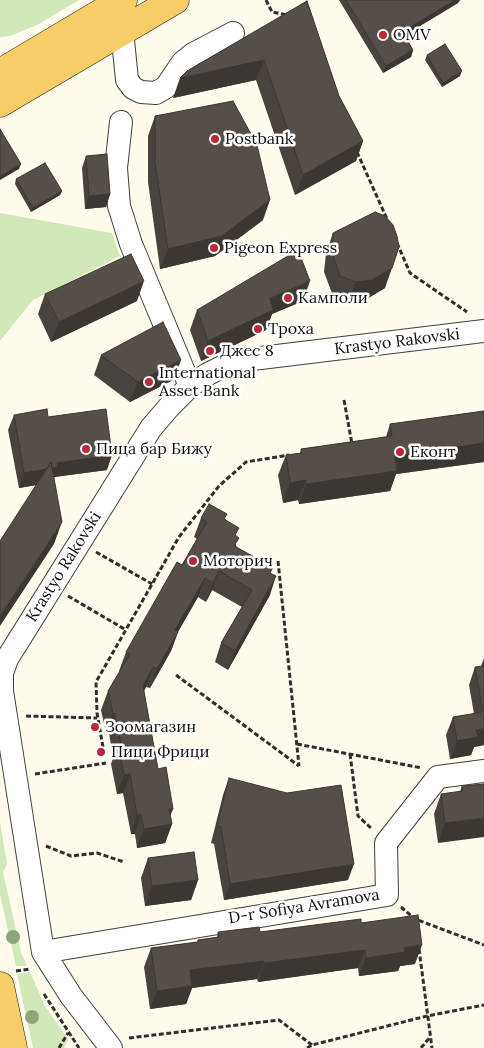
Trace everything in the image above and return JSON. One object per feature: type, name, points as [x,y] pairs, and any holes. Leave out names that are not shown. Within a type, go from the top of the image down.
[{"type":"main road","points":[[0,73],[123,0]]},
{"type":"main road","points":[[0,103],[175,0]]},
{"type":"main road","points":[[0,61],[40,49]]},
{"type":"main road","points":[[0,986],[13,1048]]},
{"type":"street","points":[[122,30],[126,80],[133,88],[142,92],[156,93],[166,87],[183,62],[193,54],[233,33]]},
{"type":"street","points":[[121,122],[116,168],[119,206],[131,244],[190,386]]},
{"type":"street","name":"Krastyo Rakovski","points":[[108,1045],[70,996],[44,952],[3,710],[2,673],[7,659],[151,428],[169,406],[190,386],[226,365],[244,360],[484,331]]},
{"type":"street","points":[[438,777],[484,771]]},
{"type":"street","name":"D-r Sofiya Avramova","points":[[44,952],[387,895],[386,843],[438,777]]},
{"type":"path","points":[[266,0],[272,12],[291,16]]},
{"type":"path","points":[[357,151],[388,221]]},
{"type":"path","points":[[395,238],[410,273],[469,314]]},
{"type":"path","points":[[344,400],[352,445],[360,443]]},
{"type":"path","points":[[103,747],[98,718],[96,682],[179,537],[219,486],[246,462],[294,454]]},
{"type":"path","points":[[79,543],[152,584]]},
{"type":"path","points":[[176,675],[299,766],[278,561]]},
{"type":"path","points":[[52,586],[126,630]]},
{"type":"path","points":[[3,710],[98,718]]},
{"type":"path","points":[[297,744],[419,766],[438,777]]},
{"type":"path","points":[[350,754],[358,816]]},
{"type":"path","points":[[15,776],[106,763]]},
{"type":"path","points":[[25,837],[72,856],[96,853],[124,862]]},
{"type":"path","points":[[387,895],[415,919],[484,945]]},
{"type":"path","points":[[415,919],[416,929]]},
{"type":"path","points":[[419,948],[432,1048]]},
{"type":"path","points":[[307,1048],[312,1045],[428,1016],[484,1005]]},
{"type":"path","points":[[108,1045],[279,1020],[312,1045]]},
{"type":"path","points":[[59,1048],[68,1033]]},
{"type":"path","points":[[421,1048],[430,1037]]},
{"type":"path","points":[[75,1042],[80,1048]]},
{"type":"green space","points":[[0,0],[79,0],[39,24],[10,36],[0,37]]},
{"type":"green space","points":[[0,213],[112,233],[120,256],[33,300],[0,341]]},
{"type":"green space","points":[[0,822],[7,864],[3,872],[21,952],[27,966],[16,966],[0,895]]},
{"type":"green space","points":[[30,972],[45,1006],[68,1039],[64,1048],[33,1048],[17,974]]},
{"type":"building","name":"OMV","points":[[346,0],[455,0],[402,32],[413,50],[386,66]]},
{"type":"building","points":[[307,1],[339,96],[363,141],[303,175],[264,60],[180,78],[187,71]]},
{"type":"building","points":[[445,44],[462,71],[443,83],[427,55]]},
{"type":"building","points":[[233,101],[257,145],[270,200],[222,236],[168,249],[155,162],[155,116]]},
{"type":"building","points":[[0,129],[21,164],[0,176]]},
{"type":"building","points":[[107,154],[110,194],[89,196],[86,156]]},
{"type":"building","points":[[45,163],[62,191],[33,208],[16,179]]},
{"type":"building","points":[[375,212],[385,216],[393,225],[397,236],[399,247],[392,268],[372,280],[356,282],[340,276],[332,252],[333,233]]},
{"type":"building","points":[[298,250],[310,281],[270,298],[273,310],[208,341],[197,310]]},
{"type":"building","points":[[131,254],[144,281],[59,322],[45,294]]},
{"type":"building","points":[[163,322],[181,360],[138,382],[101,355]]},
{"type":"building","points":[[47,409],[48,417],[106,409],[112,455],[57,463],[58,467],[52,468],[51,462],[47,469],[24,473],[14,415]]},
{"type":"building","points":[[484,411],[484,443],[395,456],[397,471],[306,484],[306,480],[290,483],[286,455],[302,453],[301,449],[392,436],[390,424]]},
{"type":"building","points":[[51,462],[62,522],[0,616],[0,541]]},
{"type":"building","points":[[209,504],[227,514],[224,519],[239,528],[235,535],[239,538],[234,546],[273,567],[270,573],[276,576],[235,651],[221,643],[252,590],[219,571],[213,583],[205,578],[175,630],[178,632],[157,669],[153,667],[143,686],[158,769],[166,767],[173,809],[169,809],[172,824],[144,829],[141,814],[137,815],[130,774],[124,775],[118,745],[121,744],[108,691],[130,654],[126,652],[177,562],[182,565],[207,522],[201,518]]},
{"type":"building","points":[[484,666],[484,729],[476,730],[478,737],[457,741],[453,717],[483,712],[475,667]]},
{"type":"building","points":[[229,778],[287,793],[341,785],[354,864],[230,884],[221,827],[217,826]]},
{"type":"building","points":[[484,784],[484,818],[445,823],[441,794],[462,791],[462,786]]},
{"type":"building","points":[[194,852],[198,880],[152,886],[148,858]]},
{"type":"building","points":[[418,915],[422,945],[404,947],[405,952],[366,958],[365,950],[190,970],[192,986],[157,991],[151,948],[198,942],[198,940],[219,937],[218,932],[259,927],[260,932],[361,919],[361,923]]},
{"type":"place","name":"OMV","points":[[383,35]]},
{"type":"place","name":"Postbank","points":[[215,139]]},
{"type":"place","name":"Pigeon Express","points":[[214,248]]},
{"type":"place","name":"Камполи","points":[[288,298]]},
{"type":"place","name":"Троха","points":[[258,329]]},
{"type":"place","name":"Джес 8","points":[[210,351]]},
{"type":"place","name":"International Asset Bank","points":[[149,382]]},
{"type":"place","name":"Пица бар Бижу","points":[[86,449]]},
{"type":"place","name":"Еконт","points":[[400,452]]},
{"type":"place","name":"Моторич","points":[[193,561]]},
{"type":"place","name":"Зоомагазин","points":[[95,727]]},
{"type":"place","name":"Пици Фрици","points":[[101,752]]}]
